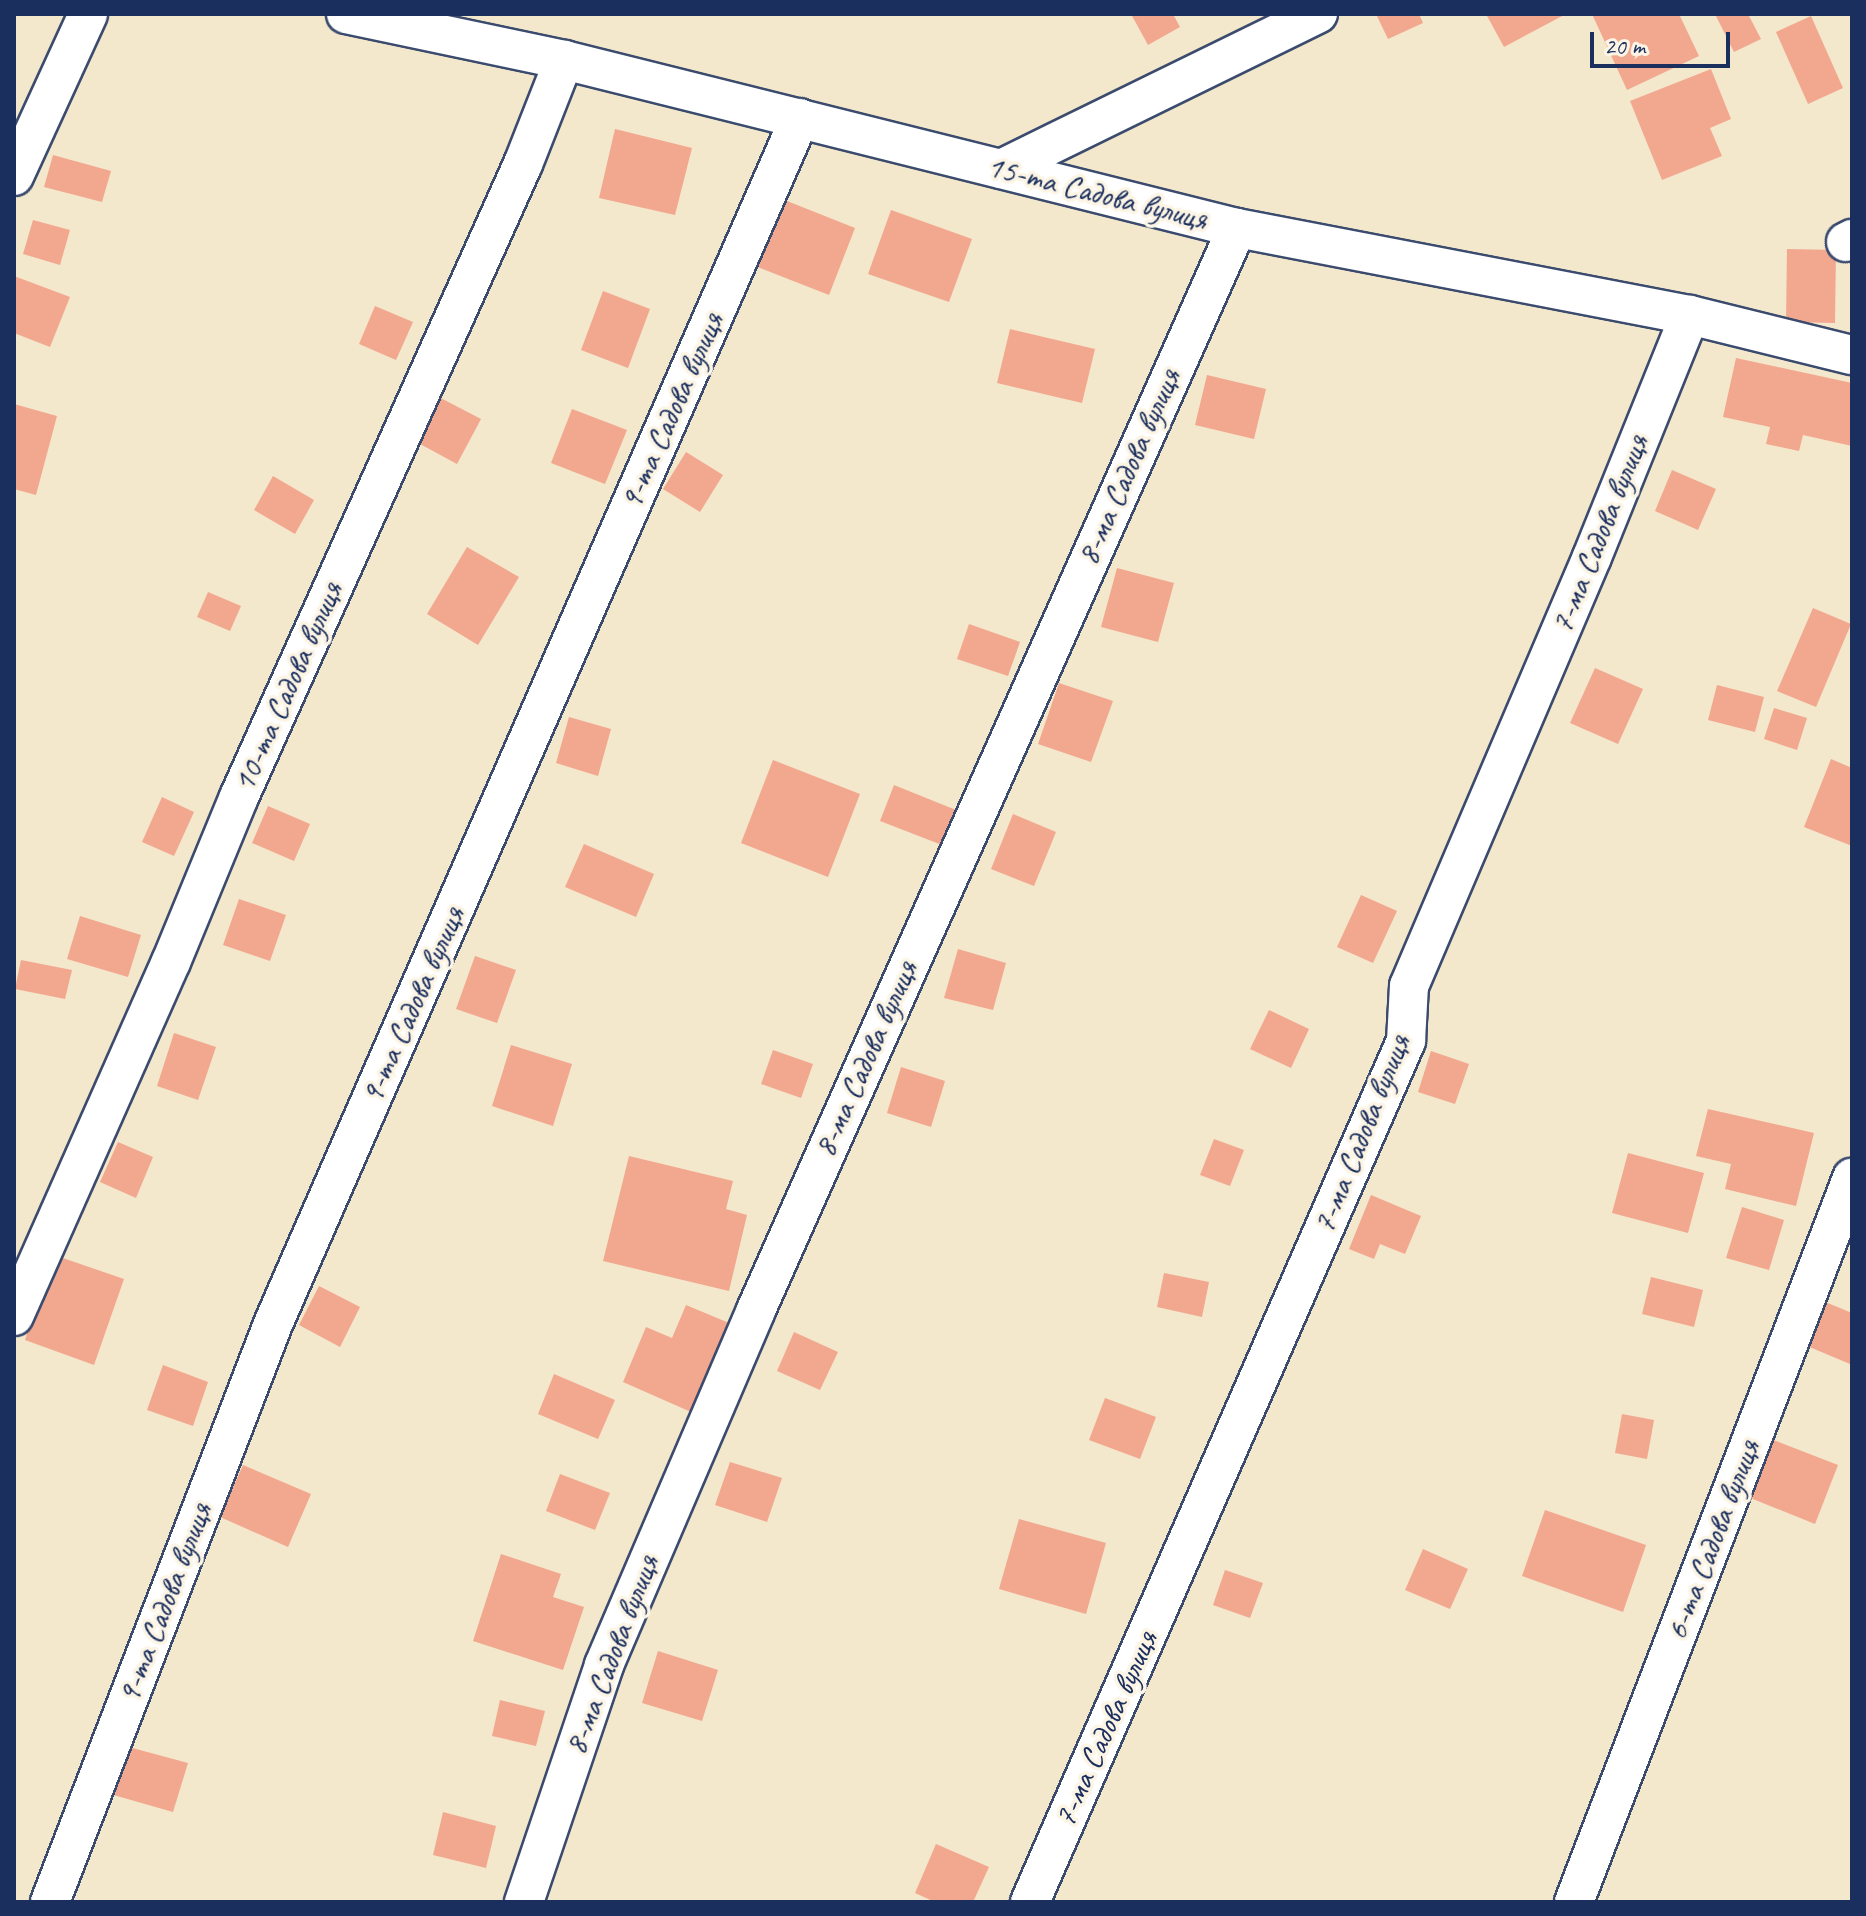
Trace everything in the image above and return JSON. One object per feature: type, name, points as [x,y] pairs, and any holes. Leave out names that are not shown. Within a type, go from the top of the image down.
[{"type":"street","points":[[14,176],[88,14]]},
{"type":"street","name":"15-та Садова вулиця","points":[[346,14],[564,60],[1237,228],[1690,315],[1852,355]]},
{"type":"street","points":[[1001,169],[1318,14]]},
{"type":"street","name":"10-та Садова вулиця","points":[[14,1316],[171,962],[245,783],[523,164],[564,60]]},
{"type":"street","name":"9-та Садова вулиця","points":[[50,1902],[273,1324],[800,118]]},
{"type":"street","name":"8-ма Садова вулиця","points":[[524,1902],[604,1665],[762,1295],[1237,228]]},
{"type":"street","name":"7-ма Садова вулиця","points":[[1030,1902],[1406,1041],[1409,986],[1592,557],[1690,315]]},
{"type":"street","name":"6-та Садова вулиця","points":[[1574,1902],[1852,1178]]},
{"type":"building","points":[[1131,14],[1173,14],[1180,27],[1148,45]]},
{"type":"building","points":[[1376,14],[1419,14],[1423,23],[1388,39]]},
{"type":"building","points":[[1486,14],[1566,14],[1504,47]]},
{"type":"building","points":[[1592,14],[1679,14],[1699,56],[1627,90]]},
{"type":"building","points":[[1715,14],[1748,14],[1761,39],[1734,52]]},
{"type":"building","points":[[1811,16],[1843,88],[1808,104],[1776,32]]},
{"type":"building","points":[[1711,69],[1731,119],[1710,128],[1722,156],[1662,180],[1630,101]]},
{"type":"building","points":[[615,129],[692,148],[675,215],[599,198]]},
{"type":"building","points":[[53,155],[111,171],[102,202],[44,187]]},
{"type":"building","points":[[777,197],[855,228],[829,295],[750,264]]},
{"type":"building","points":[[891,210],[972,239],[949,302],[868,274]]},
{"type":"building","points":[[33,220],[70,230],[60,265],[23,254]]},
{"type":"building","points":[[1787,249],[1836,250],[1835,323],[1786,322]]},
{"type":"building","points":[[14,276],[70,297],[50,347],[14,333]]},
{"type":"building","points":[[603,291],[650,309],[628,368],[581,350]]},
{"type":"building","points":[[375,306],[413,322],[396,360],[359,344]]},
{"type":"building","points":[[1010,329],[1095,349],[1082,403],[997,383]]},
{"type":"building","points":[[1736,358],[1852,383],[1852,446],[1803,435],[1799,451],[1766,444],[1770,427],[1723,417]]},
{"type":"building","points":[[1207,375],[1266,389],[1254,439],[1195,425]]},
{"type":"building","points":[[433,394],[481,419],[457,464],[409,438]]},
{"type":"building","points":[[14,404],[57,416],[36,495],[14,489]]},
{"type":"building","points":[[572,409],[627,430],[605,484],[551,463]]},
{"type":"building","points":[[686,452],[723,475],[700,512],[663,489]]},
{"type":"building","points":[[1672,470],[1716,489],[1698,530],[1655,511]]},
{"type":"building","points":[[273,476],[314,500],[295,534],[254,510]]},
{"type":"building","points":[[467,547],[519,577],[478,645],[427,614]]},
{"type":"building","points":[[1117,568],[1174,583],[1158,642],[1101,627]]},
{"type":"building","points":[[208,592],[241,606],[230,631],[197,617]]},
{"type":"building","points":[[1813,608],[1851,624],[1816,707],[1777,691]]},
{"type":"building","points":[[969,624],[1020,642],[1008,676],[957,659]]},
{"type":"building","points":[[1595,668],[1643,689],[1618,744],[1570,723]]},
{"type":"building","points":[[1059,683],[1113,701],[1091,762],[1038,744]]},
{"type":"building","points":[[1717,685],[1764,697],[1755,732],[1708,720]]},
{"type":"building","points":[[1774,708],[1807,718],[1797,750],[1764,739]]},
{"type":"building","points":[[569,717],[611,729],[598,776],[556,763]]},
{"type":"building","points":[[1831,759],[1852,768],[1852,846],[1804,827]]},
{"type":"building","points":[[773,760],[860,794],[828,877],[741,843]]},
{"type":"building","points":[[894,785],[956,810],[942,845],[880,821]]},
{"type":"building","points":[[162,797],[194,812],[174,856],[142,842]]},
{"type":"building","points":[[268,806],[310,824],[294,861],[252,843]]},
{"type":"building","points":[[1013,814],[1056,832],[1034,886],[991,869]]},
{"type":"building","points":[[584,844],[654,874],[636,917],[565,887]]},
{"type":"building","points":[[1361,895],[1397,911],[1373,963],[1337,947]]},
{"type":"building","points":[[239,899],[286,915],[270,961],[223,945]]},
{"type":"building","points":[[80,916],[141,935],[128,977],[67,959]]},
{"type":"building","points":[[958,949],[1006,963],[993,1010],[944,998]]},
{"type":"building","points":[[475,956],[516,970],[497,1023],[456,1009]]},
{"type":"building","points":[[21,960],[72,970],[65,999],[15,989]]},
{"type":"building","points":[[1269,1010],[1309,1029],[1291,1068],[1250,1049]]},
{"type":"building","points":[[174,1033],[216,1047],[198,1100],[157,1086]]},
{"type":"building","points":[[511,1045],[572,1064],[553,1126],[492,1106]]},
{"type":"building","points":[[773,1050],[813,1064],[801,1098],[761,1084]]},
{"type":"building","points":[[1431,1051],[1469,1064],[1455,1104],[1418,1092]]},
{"type":"building","points":[[901,1067],[945,1081],[931,1127],[887,1113]]},
{"type":"building","points":[[1708,1109],[1814,1133],[1796,1206],[1725,1189],[1731,1164],[1696,1156]]},
{"type":"building","points":[[1214,1139],[1244,1150],[1230,1186],[1200,1175]]},
{"type":"building","points":[[118,1142],[153,1157],[136,1198],[100,1182]]},
{"type":"building","points":[[1628,1153],[1704,1173],[1688,1233],[1612,1213]]},
{"type":"building","points":[[629,1156],[733,1181],[726,1209],[747,1215],[729,1291],[603,1261]]},
{"type":"building","points":[[1371,1195],[1421,1216],[1405,1254],[1380,1244],[1374,1259],[1349,1249]]},
{"type":"building","points":[[1742,1207],[1784,1220],[1769,1270],[1726,1258]]},
{"type":"building","points":[[54,1255],[124,1279],[94,1365],[25,1340]]},
{"type":"building","points":[[1164,1273],[1209,1282],[1202,1317],[1157,1307]]},
{"type":"building","points":[[1651,1277],[1703,1290],[1694,1327],[1642,1314]]},
{"type":"building","points":[[319,1286],[360,1307],[340,1347],[299,1325]]},
{"type":"building","points":[[1818,1299],[1852,1313],[1850,1364],[1800,1343]]},
{"type":"building","points":[[686,1305],[729,1323],[691,1412],[623,1382],[646,1327],[672,1338]]},
{"type":"building","points":[[794,1332],[838,1352],[820,1390],[777,1371]]},
{"type":"building","points":[[163,1365],[208,1382],[193,1426],[147,1410]]},
{"type":"building","points":[[554,1374],[615,1400],[598,1439],[538,1414]]},
{"type":"building","points":[[1105,1398],[1156,1417],[1140,1459],[1089,1440]]},
{"type":"building","points":[[1622,1414],[1654,1420],[1647,1459],[1615,1453]]},
{"type":"building","points":[[1766,1437],[1838,1465],[1815,1524],[1743,1495]]},
{"type":"building","points":[[730,1462],[782,1478],[767,1522],[715,1505]]},
{"type":"building","points":[[243,1465],[311,1494],[288,1547],[220,1517]]},
{"type":"building","points":[[560,1474],[610,1493],[595,1530],[546,1511]]},
{"type":"building","points":[[1545,1510],[1646,1545],[1623,1612],[1522,1576]]},
{"type":"building","points":[[1019,1519],[1106,1543],[1086,1614],[999,1589]]},
{"type":"building","points":[[1423,1549],[1468,1569],[1450,1609],[1405,1590]]},
{"type":"building","points":[[501,1554],[561,1574],[553,1597],[584,1607],[563,1670],[473,1641]]},
{"type":"building","points":[[1225,1570],[1263,1583],[1250,1618],[1213,1605]]},
{"type":"building","points":[[658,1651],[718,1670],[702,1721],[642,1703]]},
{"type":"building","points":[[500,1700],[545,1711],[536,1746],[492,1736]]},
{"type":"building","points":[[125,1746],[188,1763],[173,1812],[110,1794]]},
{"type":"building","points":[[443,1812],[496,1826],[486,1868],[433,1855]]},
{"type":"building","points":[[936,1844],[989,1867],[973,1902],[935,1902],[915,1893]]}]
